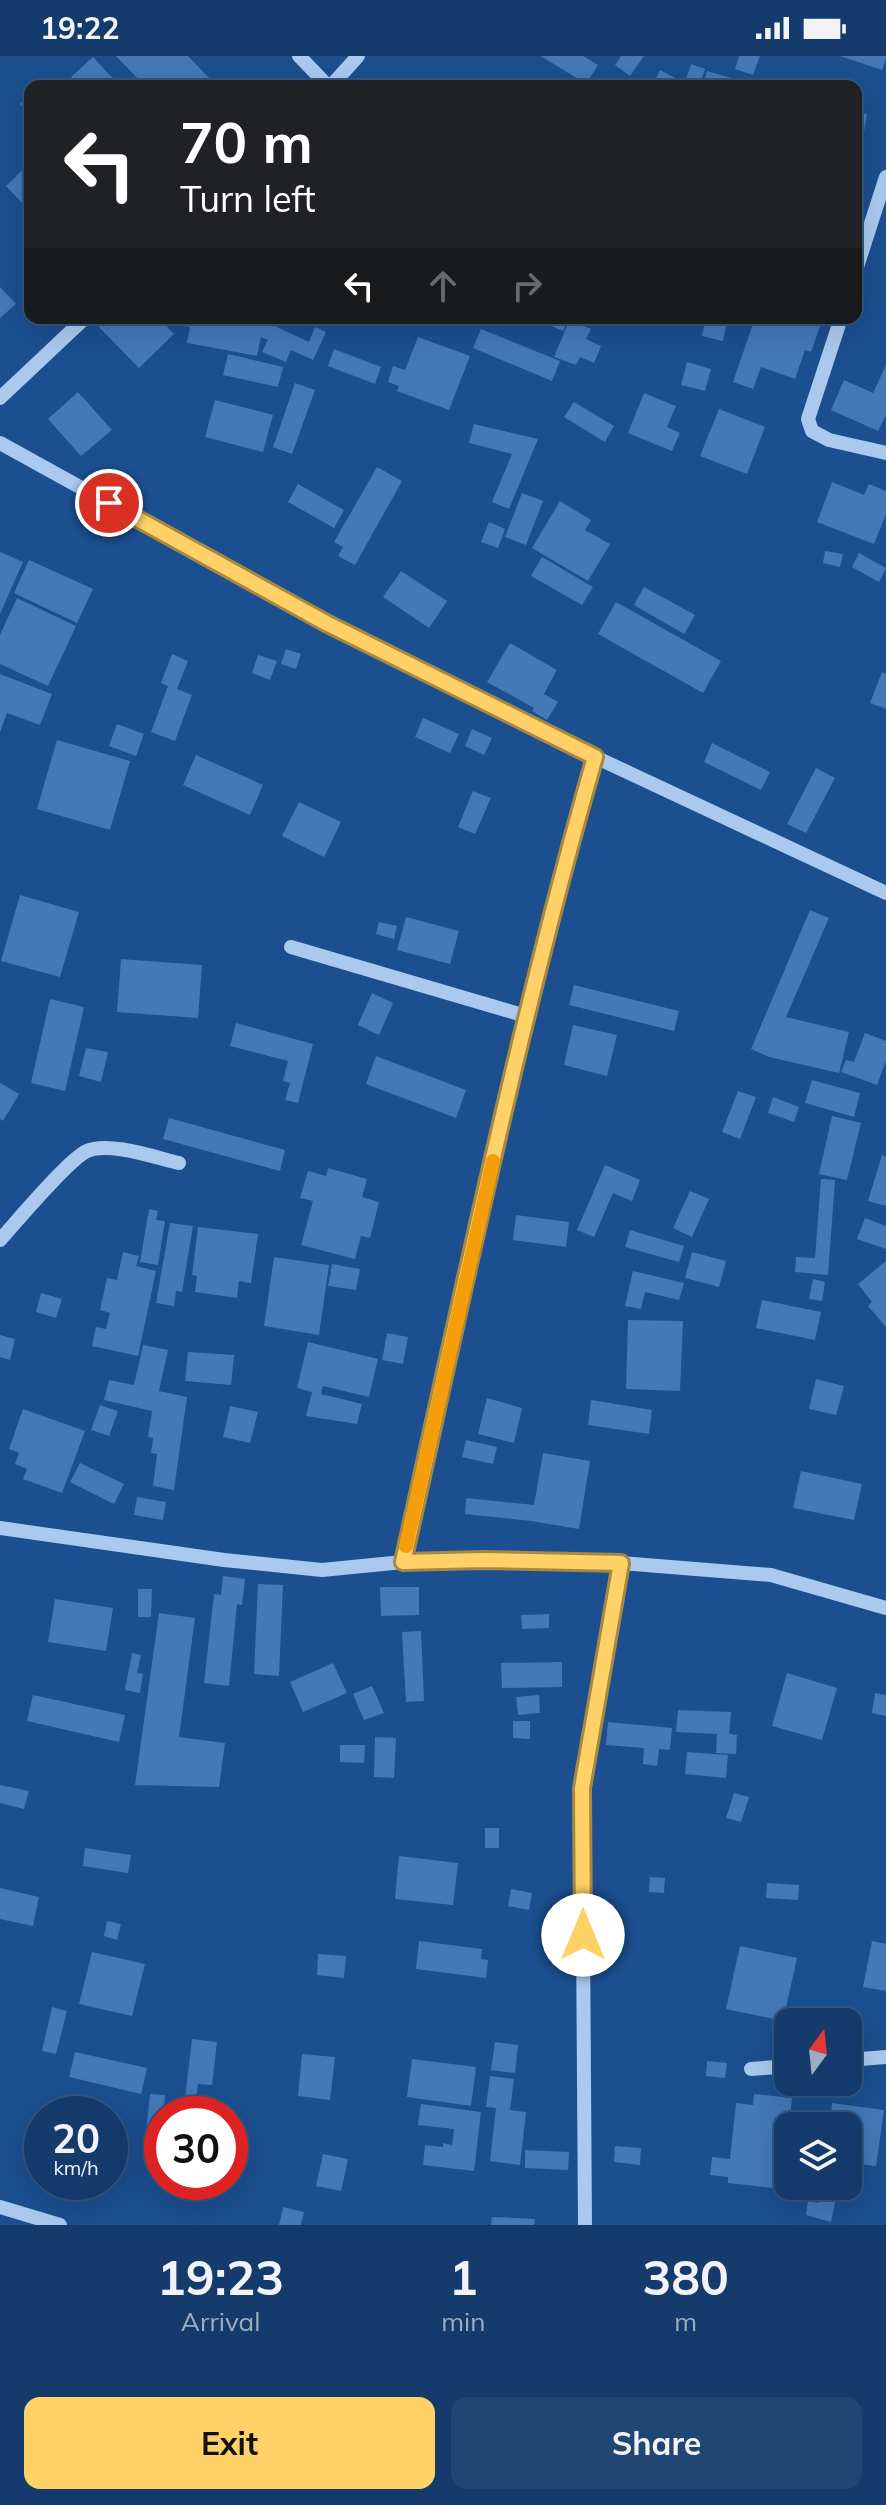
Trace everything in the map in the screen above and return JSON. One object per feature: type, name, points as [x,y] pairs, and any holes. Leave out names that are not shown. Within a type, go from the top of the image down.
[{"type":"street","points":[[299,56],[324,80]]},
{"type":"street","points":[[336,80],[358,56]]},
{"type":"street","points":[[862,251],[886,177]]},
{"type":"street","points":[[0,398],[79,324]]},
{"type":"street","points":[[839,324],[808,419],[812,431],[829,440],[886,453]]},
{"type":"street","points":[[0,443],[326,623],[595,757],[886,893]]},
{"type":"street","points":[[403,1562],[526,1016],[552,907],[595,757]]},
{"type":"street","points":[[291,947],[526,1016]]},
{"type":"street","points":[[0,1240],[88,1150],[110,1148],[179,1163]]},
{"type":"street","points":[[0,1528],[224,1560],[322,1570],[403,1562],[483,1560],[621,1563],[771,1575],[886,1607]]},
{"type":"street","points":[[585,2225],[582,1788],[621,1563]]},
{"type":"street","points":[[862,2059],[886,2057]]},
{"type":"street","points":[[751,2069],[774,2067]]},
{"type":"street","points":[[0,2207],[60,2225]]},
{"type":"building","points":[[116,56],[188,56],[211,80],[139,80]]},
{"type":"building","points":[[541,56],[583,56],[598,65],[589,80],[580,80]]},
{"type":"building","points":[[621,56],[644,56],[630,76],[615,65]]},
{"type":"building","points":[[739,56],[760,56],[753,75],[735,69]]},
{"type":"building","points":[[840,56],[886,56],[886,58],[882,70]]},
{"type":"building","points":[[93,57],[114,80],[74,80],[71,77]]},
{"type":"building","points":[[691,64],[705,69],[701,80],[686,79]]},
{"type":"building","points":[[660,70],[679,80],[655,80]]},
{"type":"building","points":[[707,71],[738,80],[705,80]]},
{"type":"building","points":[[862,113],[867,114],[862,143]]},
{"type":"building","points":[[24,169],[24,205],[6,186]]},
{"type":"building","points":[[0,287],[16,304],[0,318]]},
{"type":"building","points":[[102,324],[165,324],[174,334],[139,368],[99,327]]},
{"type":"building","points":[[178,324],[270,324],[309,342],[315,327],[326,332],[313,360],[291,350],[286,362],[262,352],[268,340],[261,337],[257,356],[187,343],[190,327]]},
{"type":"building","points":[[546,324],[566,324],[563,331]]},
{"type":"building","points":[[568,324],[591,329],[586,339],[601,346],[594,363],[580,357],[576,365],[554,357]]},
{"type":"building","points":[[705,324],[726,326],[723,341],[702,336]]},
{"type":"building","points":[[753,324],[820,326],[811,352],[805,350],[795,379],[761,367],[753,389],[733,382]]},
{"type":"building","points":[[481,329],[560,361],[552,381],[473,348]]},
{"type":"building","points":[[418,337],[470,356],[449,410],[397,391],[399,386],[388,382],[393,366],[405,370]]},
{"type":"building","points":[[334,349],[381,367],[375,384],[328,366]]},
{"type":"building","points":[[228,354],[283,367],[278,387],[223,375]]},
{"type":"building","points":[[687,362],[711,369],[705,391],[681,385]]},
{"type":"building","points":[[886,365],[886,415],[878,431],[831,410],[844,380],[873,393]]},
{"type":"building","points":[[295,383],[315,390],[292,454],[273,447]]},
{"type":"building","points":[[78,392],[112,430],[81,456],[48,419]]},
{"type":"building","points":[[644,393],[676,406],[667,427],[680,433],[672,451],[628,433]]},
{"type":"building","points":[[215,400],[273,415],[263,452],[205,437]]},
{"type":"building","points":[[574,402],[614,426],[605,442],[564,417]]},
{"type":"building","points":[[719,409],[765,427],[747,474],[700,456]]},
{"type":"building","points":[[474,424],[538,439],[509,509],[492,502],[512,454],[469,443]]},
{"type":"building","points":[[377,467],[402,481],[355,565],[338,556],[343,547],[334,542]]},
{"type":"building","points":[[832,482],[864,495],[869,484],[886,491],[886,514],[874,544],[817,522]]},
{"type":"building","points":[[298,484],[344,510],[334,528],[288,502]]},
{"type":"building","points":[[522,493],[543,501],[526,545],[505,537]]},
{"type":"building","points":[[560,501],[591,520],[585,530],[610,544],[588,581],[532,548]]},
{"type":"building","points":[[489,522],[505,529],[498,548],[481,542]]},
{"type":"building","points":[[825,551],[843,554],[840,567],[823,563]]},
{"type":"building","points":[[0,552],[23,562],[0,614]]},
{"type":"building","points":[[859,553],[886,568],[879,582],[852,567]]},
{"type":"building","points":[[542,557],[593,587],[582,605],[531,576]]},
{"type":"building","points":[[29,560],[93,589],[77,623],[14,593]]},
{"type":"building","points":[[401,571],[447,601],[429,628],[383,597]]},
{"type":"building","points":[[644,587],[695,615],[684,634],[634,605]]},
{"type":"building","points":[[17,598],[76,626],[48,686],[0,664],[0,635]]},
{"type":"building","points":[[616,602],[721,661],[703,693],[598,634]]},
{"type":"building","points":[[510,643],[557,670],[544,694],[558,702],[547,720],[532,711],[534,708],[487,682]]},
{"type":"building","points":[[286,649],[301,654],[296,669],[281,664]]},
{"type":"building","points":[[172,654],[188,661],[177,689],[192,695],[175,741],[151,732],[168,686],[161,683]]},
{"type":"building","points":[[258,655],[277,661],[270,680],[252,673]]},
{"type":"building","points":[[882,672],[886,674],[886,709],[870,703]]},
{"type":"building","points":[[0,674],[52,694],[40,725],[7,713],[0,732]]},
{"type":"building","points":[[423,718],[459,734],[450,753],[415,737]]},
{"type":"building","points":[[117,724],[144,734],[136,756],[109,746]]},
{"type":"building","points":[[472,729],[492,738],[484,755],[465,746]]},
{"type":"building","points":[[57,740],[130,761],[110,830],[37,809]]},
{"type":"building","points":[[712,743],[770,772],[761,790],[704,762]]},
{"type":"building","points":[[196,755],[263,785],[250,815],[183,785]]},
{"type":"building","points":[[816,768],[835,778],[806,833],[787,824]]},
{"type":"building","points":[[473,791],[491,798],[475,834],[458,827]]},
{"type":"building","points":[[299,802],[341,822],[324,857],[282,836]]},
{"type":"building","points":[[20,895],[79,912],[60,977],[1,961]]},
{"type":"building","points":[[810,910],[829,918],[786,1017],[849,1032],[839,1073],[769,1057],[751,1049]]},
{"type":"building","points":[[406,917],[459,931],[450,964],[397,950]]},
{"type":"building","points":[[379,922],[397,926],[394,939],[376,934]]},
{"type":"building","points":[[121,959],[202,965],[198,1018],[117,1012]]},
{"type":"building","points":[[574,985],[679,1011],[674,1031],[569,1005]]},
{"type":"building","points":[[372,993],[393,1003],[379,1035],[358,1025]]},
{"type":"building","points":[[50,999],[84,1007],[65,1091],[31,1083]]},
{"type":"building","points":[[236,1023],[313,1044],[298,1103],[285,1100],[290,1083],[283,1081],[288,1061],[230,1046]]},
{"type":"building","points":[[573,1025],[617,1035],[607,1076],[564,1065]]},
{"type":"building","points":[[865,1033],[886,1041],[886,1061],[877,1085],[841,1072],[846,1060],[854,1062]]},
{"type":"building","points":[[86,1048],[108,1052],[101,1082],[79,1076]]},
{"type":"building","points":[[376,1056],[466,1090],[456,1118],[366,1084]]},
{"type":"building","points":[[812,1080],[860,1093],[854,1117],[805,1103]]},
{"type":"building","points":[[0,1083],[19,1094],[3,1121],[0,1119]]},
{"type":"building","points":[[738,1091],[756,1097],[740,1139],[722,1132]]},
{"type":"building","points":[[773,1097],[799,1107],[794,1122],[768,1113]]},
{"type":"building","points":[[832,1116],[861,1123],[847,1180],[819,1174]]},
{"type":"building","points":[[169,1118],[285,1150],[280,1171],[163,1139]]},
{"type":"building","points":[[882,1155],[886,1157],[886,1206],[868,1201]]},
{"type":"building","points":[[605,1165],[640,1180],[632,1201],[613,1193],[594,1237],[577,1230]]},
{"type":"building","points":[[328,1168],[367,1179],[362,1197],[379,1202],[370,1238],[361,1236],[355,1259],[301,1245],[313,1201],[300,1198],[308,1171],[326,1176]]},
{"type":"building","points":[[821,1179],[835,1180],[828,1275],[795,1272],[796,1257],[815,1258]]},
{"type":"building","points":[[690,1191],[709,1199],[692,1237],[673,1228]]},
{"type":"building","points":[[149,1209],[158,1211],[156,1220],[165,1221],[158,1265],[140,1262]]},
{"type":"building","points":[[516,1215],[569,1222],[566,1247],[513,1240]]},
{"type":"building","points":[[865,1218],[886,1226],[886,1249],[857,1239]]},
{"type":"building","points":[[170,1223],[193,1226],[182,1292],[176,1291],[174,1306],[156,1303]]},
{"type":"building","points":[[198,1227],[258,1234],[251,1283],[239,1281],[237,1298],[195,1292],[197,1276],[192,1275]]},
{"type":"building","points":[[630,1230],[684,1246],[679,1262],[625,1247]]},
{"type":"building","points":[[123,1252],[139,1256],[136,1266],[156,1271],[138,1356],[92,1346],[96,1327],[106,1329],[110,1313],[100,1310],[107,1278],[117,1280]]},
{"type":"building","points":[[692,1252],[726,1261],[719,1287],[685,1278]]},
{"type":"building","points":[[274,1257],[329,1265],[319,1335],[264,1326]]},
{"type":"building","points":[[886,1261],[886,1327],[868,1306],[872,1302],[858,1284]]},
{"type":"building","points":[[332,1264],[360,1269],[356,1290],[328,1286]]},
{"type":"building","points":[[633,1271],[684,1283],[679,1300],[645,1292],[641,1309],[625,1306]]},
{"type":"building","points":[[813,1279],[825,1282],[822,1301],[809,1299]]},
{"type":"building","points":[[41,1293],[62,1299],[56,1318],[36,1312]]},
{"type":"building","points":[[762,1300],[821,1312],[815,1340],[756,1328]]},
{"type":"building","points":[[628,1320],[683,1321],[680,1391],[626,1389]]},
{"type":"building","points":[[387,1333],[408,1337],[403,1364],[382,1360]]},
{"type":"building","points":[[0,1335],[15,1339],[10,1360],[0,1357]]},
{"type":"building","points":[[308,1342],[378,1359],[369,1397],[323,1386],[321,1394],[362,1404],[357,1424],[306,1416],[312,1392],[297,1388]]},
{"type":"building","points":[[143,1345],[168,1350],[159,1391],[187,1397],[174,1490],[153,1486],[157,1454],[151,1453],[153,1438],[148,1437],[152,1411],[104,1400],[109,1380],[134,1385]]},
{"type":"building","points":[[188,1352],[234,1355],[231,1385],[185,1381]]},
{"type":"building","points":[[816,1379],[844,1386],[836,1415],[809,1409]]},
{"type":"building","points":[[487,1398],[522,1408],[514,1443],[478,1434]]},
{"type":"building","points":[[591,1400],[652,1410],[649,1434],[588,1425]]},
{"type":"building","points":[[100,1405],[118,1411],[109,1436],[91,1430]]},
{"type":"building","points":[[230,1406],[258,1412],[250,1443],[223,1437]]},
{"type":"building","points":[[23,1409],[85,1431],[62,1493],[23,1479],[27,1469],[15,1464],[19,1453],[9,1449]]},
{"type":"building","points":[[466,1440],[497,1447],[493,1464],[462,1457]]},
{"type":"building","points":[[543,1453],[590,1461],[579,1529],[465,1514],[466,1498],[534,1505]]},
{"type":"building","points":[[80,1463],[124,1484],[114,1504],[70,1482]]},
{"type":"building","points":[[801,1471],[862,1484],[854,1520],[793,1508]]},
{"type":"building","points":[[137,1497],[166,1502],[163,1520],[134,1515]]},
{"type":"building","points":[[223,1576],[245,1579],[242,1605],[237,1604],[229,1686],[204,1683],[214,1594],[221,1595]]},
{"type":"building","points":[[258,1584],[283,1585],[279,1676],[254,1674]]},
{"type":"building","points":[[380,1587],[419,1587],[419,1615],[381,1616]]},
{"type":"building","points":[[138,1589],[152,1589],[151,1617],[138,1617]]},
{"type":"building","points":[[55,1599],[113,1608],[106,1651],[48,1642]]},
{"type":"building","points":[[159,1613],[195,1618],[179,1737],[225,1743],[219,1787],[135,1785]]},
{"type":"building","points":[[549,1614],[549,1628],[522,1629],[521,1615]]},
{"type":"building","points":[[421,1631],[424,1701],[406,1702],[402,1632]]},
{"type":"building","points":[[132,1653],[141,1655],[137,1673],[143,1674],[140,1693],[125,1690]]},
{"type":"building","points":[[562,1662],[562,1687],[502,1688],[501,1663]]},
{"type":"building","points":[[333,1663],[347,1693],[303,1712],[290,1682]]},
{"type":"building","points":[[787,1673],[837,1688],[822,1740],[772,1726]]},
{"type":"building","points":[[372,1686],[384,1713],[364,1720],[353,1694]]},
{"type":"building","points":[[875,1693],[886,1695],[886,1716],[872,1713]]},
{"type":"building","points":[[33,1695],[125,1715],[119,1742],[27,1721]]},
{"type":"building","points":[[539,1695],[540,1713],[518,1715],[516,1697]]},
{"type":"building","points":[[678,1710],[731,1712],[729,1734],[737,1735],[736,1754],[716,1753],[717,1734],[676,1732]]},
{"type":"building","points":[[513,1721],[530,1721],[530,1739],[513,1738]]},
{"type":"building","points":[[608,1722],[672,1728],[670,1750],[659,1749],[657,1766],[643,1764],[644,1748],[606,1745]]},
{"type":"building","points":[[375,1737],[396,1738],[394,1778],[374,1777]]},
{"type":"building","points":[[340,1745],[365,1745],[364,1763],[340,1762]]},
{"type":"building","points":[[687,1752],[728,1755],[726,1778],[685,1774]]},
{"type":"building","points":[[0,1785],[29,1791],[24,1809],[0,1803]]},
{"type":"building","points":[[734,1793],[749,1797],[741,1822],[726,1818]]},
{"type":"building","points":[[485,1828],[499,1828],[499,1848],[485,1848]]},
{"type":"building","points":[[85,1848],[131,1855],[128,1873],[83,1866]]},
{"type":"building","points":[[399,1856],[458,1863],[453,1905],[395,1899]]},
{"type":"building","points":[[650,1877],[665,1878],[664,1893],[649,1892]]},
{"type":"building","points":[[767,1883],[799,1885],[798,1900],[766,1898]]},
{"type":"building","points":[[0,1888],[39,1897],[33,1926],[0,1919]]},
{"type":"building","points":[[511,1889],[532,1893],[529,1910],[508,1906]]},
{"type":"building","points":[[107,1921],[121,1924],[117,1940],[104,1936]]},
{"type":"building","points":[[419,1941],[482,1949],[481,1959],[488,1960],[486,1978],[416,1969]]},
{"type":"building","points":[[872,1941],[886,1944],[886,1991],[863,1987]]},
{"type":"building","points":[[740,1946],[797,1958],[786,2008],[774,2008],[774,2019],[726,2009]]},
{"type":"building","points":[[92,1952],[145,1964],[132,2016],[79,2004]]},
{"type":"building","points":[[318,1954],[346,1956],[344,1978],[317,1975]]},
{"type":"building","points":[[52,2007],[67,2011],[56,2054],[42,2051]]},
{"type":"building","points":[[192,2039],[217,2042],[212,2085],[198,2084],[196,2096],[185,2096]]},
{"type":"building","points":[[495,2042],[518,2045],[515,2073],[491,2070]]},
{"type":"building","points":[[75,2052],[147,2068],[141,2094],[69,2077]]},
{"type":"building","points":[[302,2054],[335,2057],[330,2100],[298,2096]]},
{"type":"building","points":[[412,2059],[476,2067],[471,2106],[407,2097]]},
{"type":"building","points":[[707,2061],[727,2063],[725,2078],[706,2076]]},
{"type":"building","points":[[490,2076],[514,2079],[510,2110],[526,2112],[520,2165],[490,2161],[496,2108],[486,2107]]},
{"type":"building","points":[[754,2094],[792,2098],[790,2112],[774,2112],[774,2188],[728,2183],[728,2177],[710,2175],[712,2157],[730,2159],[736,2103],[753,2105]]},
{"type":"building","points":[[832,2103],[884,2110],[876,2166],[862,2164],[862,2112],[831,2112]]},
{"type":"building","points":[[421,2104],[481,2112],[474,2171],[423,2165],[425,2145],[452,2145],[454,2129],[418,2125]]},
{"type":"building","points":[[615,2146],[641,2148],[640,2165],[614,2162]]},
{"type":"building","points":[[525,2150],[569,2152],[568,2170],[525,2168]]},
{"type":"building","points":[[323,2154],[348,2159],[341,2191],[316,2186]]},
{"type":"building","points":[[818,2200],[836,2200],[831,2222],[806,2215],[808,2201],[818,2203]]},
{"type":"building","points":[[283,2207],[304,2212],[301,2225],[279,2225]]},
{"type":"building","points":[[492,2217],[535,2219],[534,2225],[491,2225]]},
{"type":"slow traffic","points":[[406,1546],[493,1161]]},
{"type":"route","points":[[109,503],[326,623],[595,757],[552,907],[526,1016],[403,1562],[621,1563],[582,1788],[583,1935]]}]
